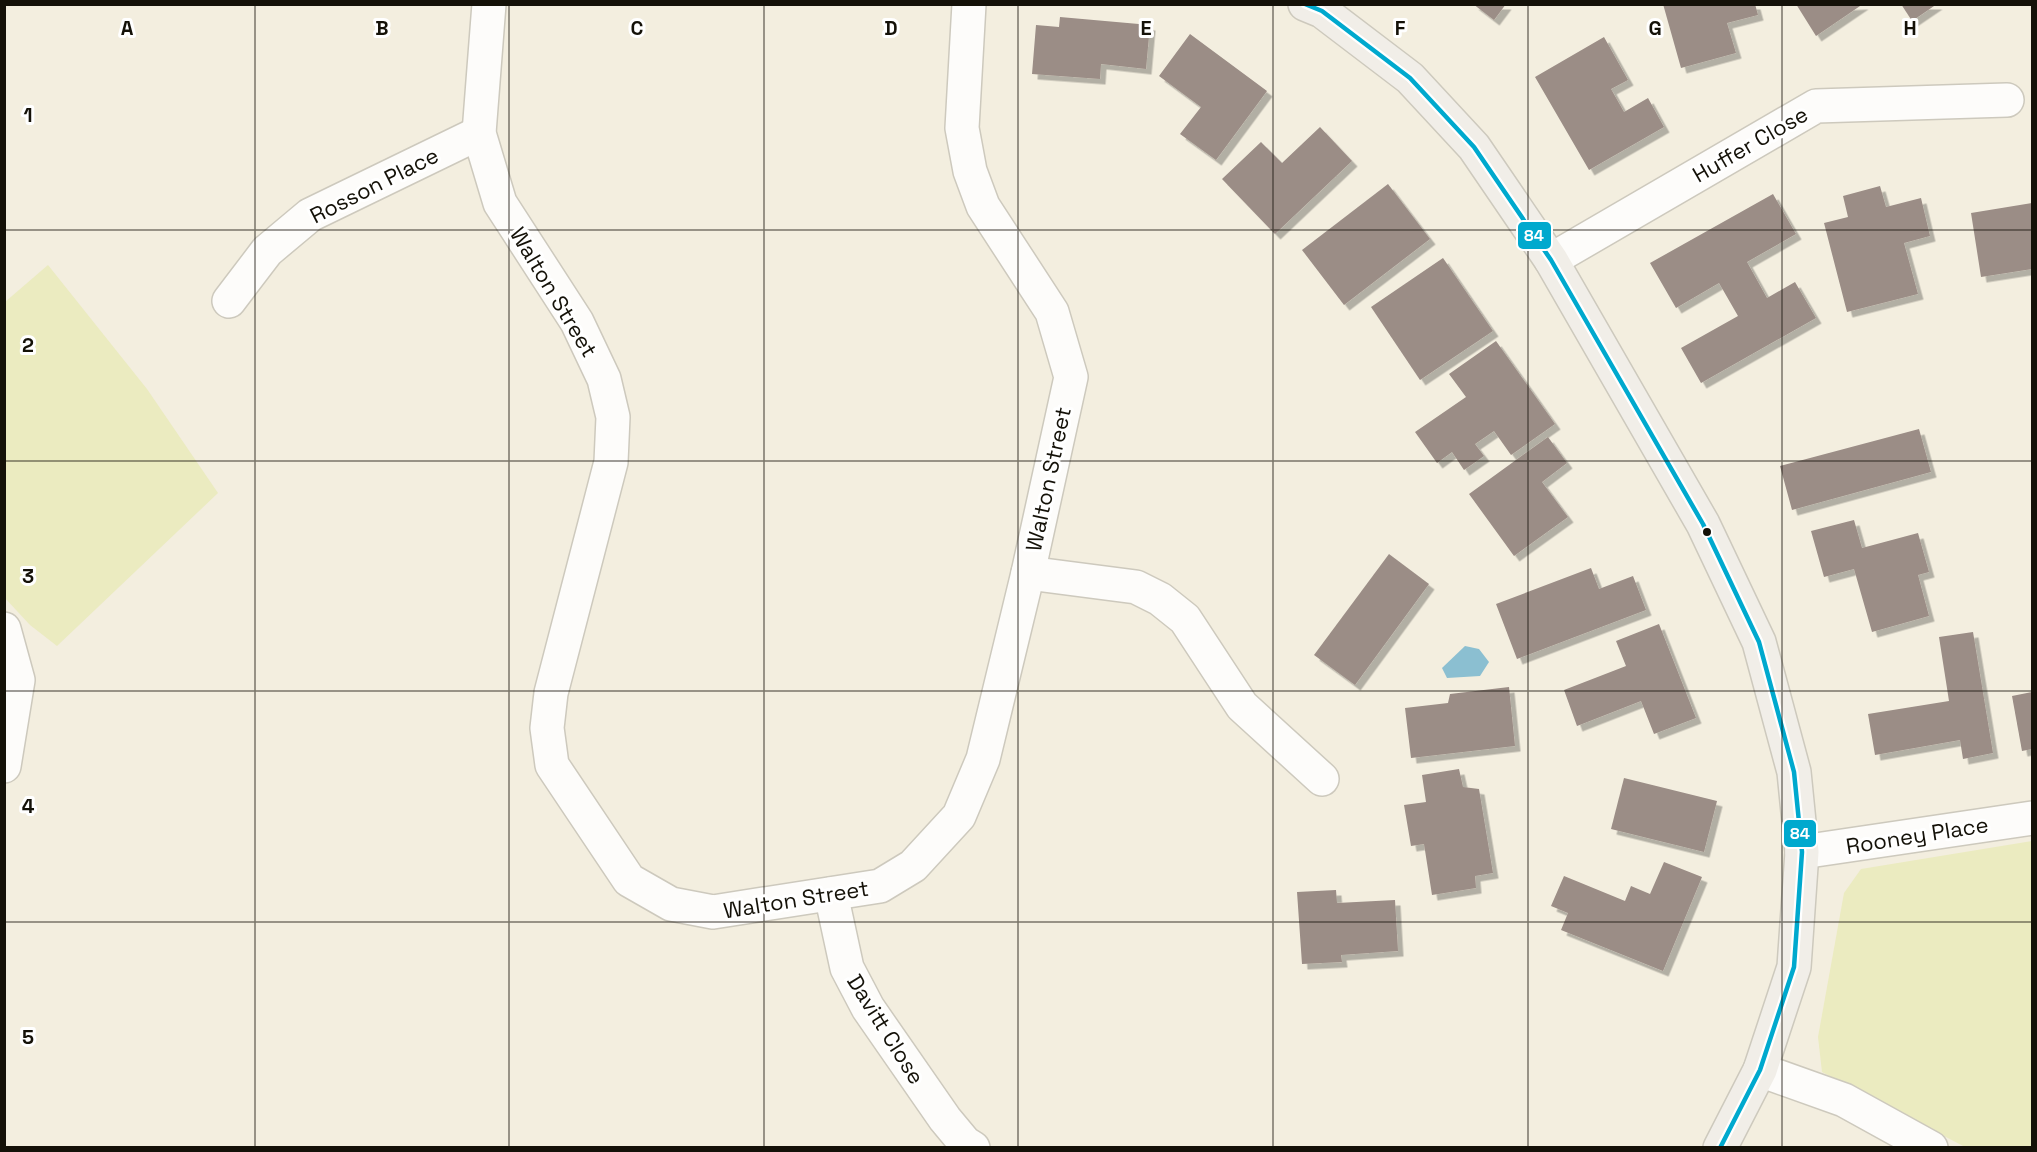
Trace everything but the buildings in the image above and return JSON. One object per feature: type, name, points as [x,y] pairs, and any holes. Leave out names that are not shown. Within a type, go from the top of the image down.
[{"type":"street","name":"Walton Street","points":[[489,4],[479,133],[500,203],[577,322],[604,379],[613,417],[611,462],[551,693],[547,728],[552,765],[629,880],[671,904],[712,912],[880,886],[912,866],[960,816],[983,759],[1028,573],[1071,377],[1052,312],[983,206],[970,171],[962,128],[969,4]]},
{"type":"street","points":[[1318,7],[1410,78],[1474,147],[1551,260],[1703,524],[1759,642],[1794,772],[1802,852],[1794,967],[1760,1070],[1720,1148]]},
{"type":"street","name":"Huffer Close","points":[[1551,260],[1816,106],[2007,100]]},
{"type":"street","name":"Rosson Place","points":[[229,301],[267,251],[310,214],[479,133]]},
{"type":"street","points":[[1028,573],[1136,587],[1160,599],[1185,619],[1242,706],[1322,779]]},
{"type":"street","points":[[4,629],[18,680],[4,766]]},
{"type":"street","name":"Rooney Place","points":[[1802,852],[2032,818]]},
{"type":"street","name":"Davitt Close","points":[[831,894],[847,968],[868,1008],[945,1119],[965,1143],[973,1148]]},
{"type":"street","points":[[1760,1070],[1844,1100],[1931,1148]]},
{"type":"green space","points":[[48,265],[147,389],[218,493],[57,646],[30,625],[4,597],[5,302]]},
{"type":"green space","points":[[2032,841],[2032,1147],[1965,1147],[1822,1072],[1818,1037],[1844,893],[1861,869]]},
{"type":"water","points":[[1465,646],[1479,649],[1489,662],[1480,676],[1447,678],[1442,668]]},
{"type":"transit line","name":"84","points":[[1305,4],[1322,11],[1410,78],[1474,147],[1551,260],[1703,524],[1759,642],[1794,772],[1802,852],[1794,967],[1760,1070],[1720,1148]]}]
